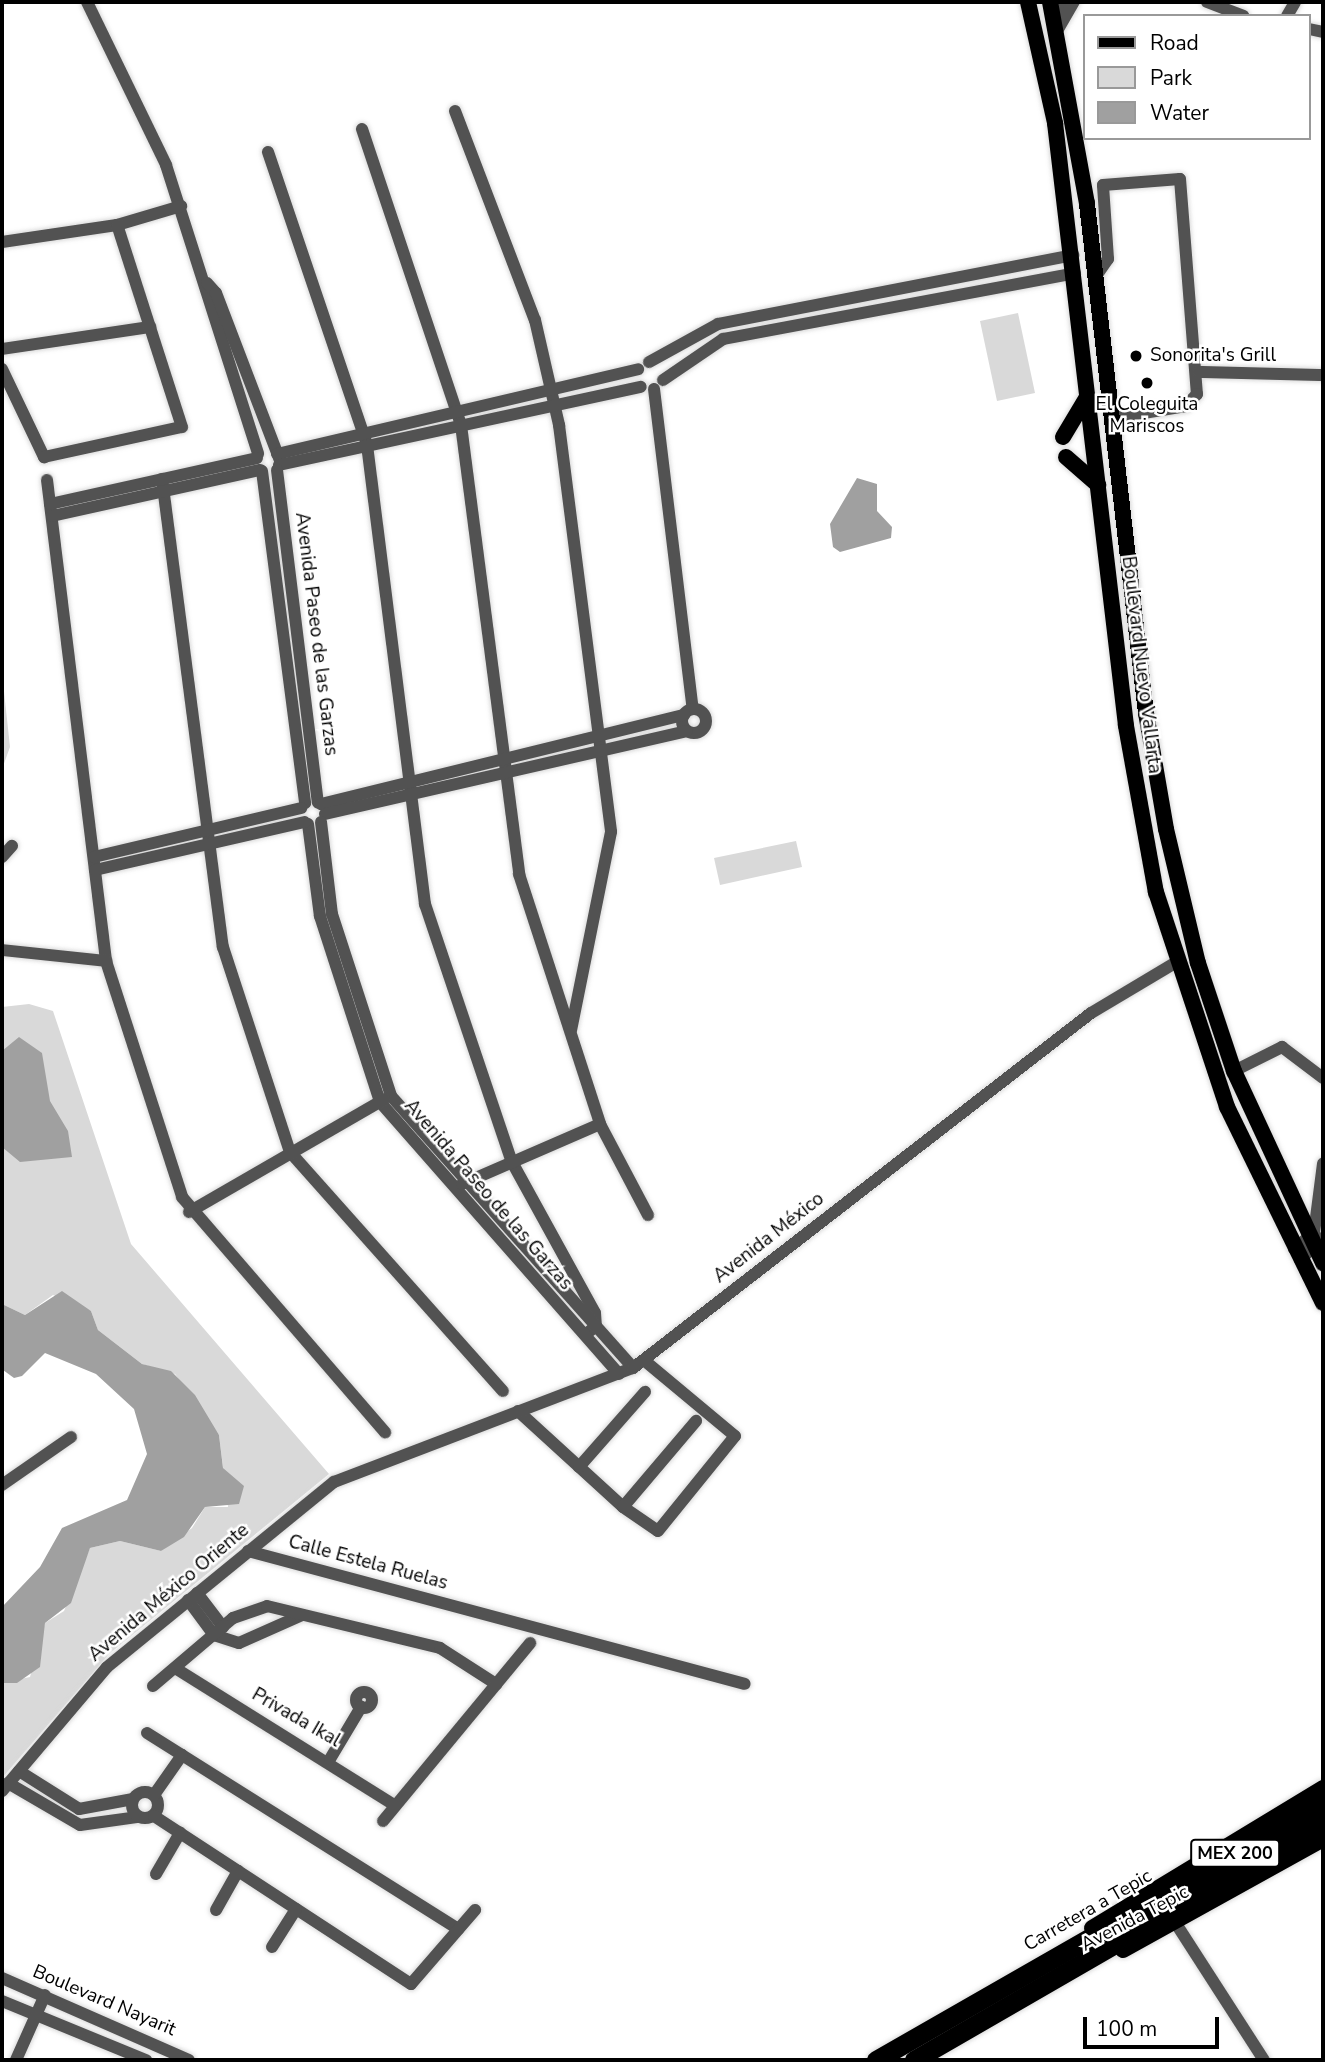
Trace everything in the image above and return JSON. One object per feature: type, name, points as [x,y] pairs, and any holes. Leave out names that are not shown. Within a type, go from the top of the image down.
[{"type":"highway","name":"Carretera a Tepic","points":[[876,2060],[1323,1804]]},
{"type":"highway","name":"MEX 200","points":[[915,2060],[1037,1990],[1168,1920],[1323,1824]]},
{"type":"main road","name":"Boulevard Nuevo Vallarta","points":[[1028,2],[1055,123],[1073,255],[1087,397],[1103,422]]},
{"type":"main road","name":"Boulevard Nuevo Vallarta","points":[[1054,17],[1074,120],[1096,276],[1103,422],[1122,506],[1166,829],[1198,963],[1234,1071],[1318,1248]]},
{"type":"main road","points":[[1055,123],[1074,120]]},
{"type":"main road","points":[[1063,437],[1087,397]]},
{"type":"main road","name":"Boulevard Nuevo Vallarta","points":[[1103,422],[1093,443],[1134,783],[1175,963],[1227,1107],[1323,1303]]},
{"type":"main road","points":[[1093,443],[1105,454],[1122,506]]},
{"type":"main road","points":[[1066,457],[1098,486]]},
{"type":"main road","name":"Avenida Tepic","points":[[1041,1965],[1150,1889],[1323,1788]]},
{"type":"main road","name":"Avenida Tepic","points":[[1168,1920],[1323,1839]]},
{"type":"street","name":"Avenida Paseo de las Garzas","points":[[87,2],[166,165],[206,283],[259,463],[313,812],[332,914],[386,1099],[596,1326],[639,1364],[735,1436],[664,1529],[652,1530],[623,1507]]},
{"type":"street","points":[[1054,17],[1064,2]]},
{"type":"street","points":[[1054,17],[1074,2]]},
{"type":"street","points":[[1209,3],[1238,14]]},
{"type":"street","points":[[455,111],[535,320],[555,398],[611,832],[570,1033]]},
{"type":"street","points":[[362,129],[460,419],[519,874],[600,1124],[648,1215]]},
{"type":"street","points":[[268,152],[366,440],[425,904],[512,1162],[582,1290],[596,1326],[585,1335]]},
{"type":"street","points":[[1096,276],[1108,259],[1103,186],[1180,179],[1199,372],[1197,394],[1186,406],[1103,422]]},
{"type":"street","points":[[2,242],[117,225],[181,206]]},
{"type":"street","points":[[2,369],[44,457],[177,431],[182,421],[117,225]]},
{"type":"street","points":[[555,398],[643,366],[718,324],[1073,255]]},
{"type":"street","points":[[1031,264],[1034,280]]},
{"type":"street","points":[[989,272],[994,288]]},
{"type":"street","points":[[51,510],[555,398],[653,386],[723,339],[1075,273]]},
{"type":"street","name":"Avenida Paseo de las Garzas","points":[[206,283],[216,293],[276,460],[313,812]]},
{"type":"street","points":[[852,299],[855,314]]},
{"type":"street","points":[[718,324],[723,339]]},
{"type":"street","points":[[2,349],[150,327]]},
{"type":"street","points":[[643,366],[653,386],[688,712],[687,731]]},
{"type":"street","points":[[643,366],[660,368],[653,386]]},
{"type":"street","points":[[1199,372],[1323,375]]},
{"type":"street","points":[[259,463],[276,460]]},
{"type":"street","points":[[47,480],[106,961],[189,1212],[385,1432]]},
{"type":"street","points":[[164,485],[223,947],[290,1152],[503,1391]]},
{"type":"street","points":[[94,864],[599,743],[687,731],[698,733],[706,725],[704,714],[688,712],[599,743]]},
{"type":"street","points":[[2,857],[12,846]]},
{"type":"street","points":[[2,950],[106,961]]},
{"type":"street","name":"Avenida México","points":[[350,1473],[639,1364],[1091,1013],[1175,963]]},
{"type":"street","points":[[1234,1071],[1282,1047],[1323,1078]]},
{"type":"street","points":[[189,1212],[386,1099]]},
{"type":"street","points":[[462,1184],[600,1124]]},
{"type":"street","points":[[1297,1254],[1318,1248],[1323,1164]]},
{"type":"street","name":"Avenida Paseo de las Garzas","points":[[462,1184],[618,1374]]},
{"type":"street","points":[[571,1298],[582,1290]]},
{"type":"street","points":[[579,1467],[645,1392]]},
{"type":"street","points":[[518,1411],[623,1507],[696,1421]]},
{"type":"street","points":[[2,1485],[71,1437]]},
{"type":"street","name":"Avenida México Oriente","points":[[5,1787],[107,1667],[248,1551],[350,1473]]},
{"type":"street","name":"Calle Estela Ruelas","points":[[248,1551],[745,1684]]},
{"type":"street","points":[[192,1597],[218,1631],[251,1642],[302,1615]]},
{"type":"street","points":[[153,1686],[218,1631],[267,1606],[456,1654],[496,1684]]},
{"type":"street","points":[[383,1821],[530,1643]]},
{"type":"street","name":"Privada Ikal","points":[[175,1668],[330,1759],[394,1805]]},
{"type":"street","points":[[330,1759],[361,1707]]},
{"type":"street","points":[[147,1732],[458,1929]]},
{"type":"street","points":[[154,1816],[154,1795],[182,1755]]},
{"type":"street","points":[[19,1771],[79,1809],[154,1795]]},
{"type":"street","points":[[5,1787],[80,1825],[154,1816],[411,1984],[475,1910]]},
{"type":"street","points":[[133,1799],[138,1817]]},
{"type":"street","points":[[156,1874],[180,1833]]},
{"type":"street","points":[[216,1910],[239,1871]]},
{"type":"street","points":[[272,1947],[296,1909]]},
{"type":"street","points":[[1168,1920],[1263,2060]]},
{"type":"street","name":"Boulevard Nayarit","points":[[2,1978],[190,2060]]},
{"type":"street","points":[[16,2060],[44,1995]]},
{"type":"street","name":"Boulevard Nayarit","points":[[3,2005],[36,2015],[146,2060]]},
{"type":"green space","points":[[1018,313],[1035,393],[997,401],[980,321]]},
{"type":"green space","points":[[2,673],[10,747],[2,769]]},
{"type":"green space","points":[[796,841],[802,867],[720,885],[714,858]]},
{"type":"green space","points":[[29,1004],[53,1011],[131,1244],[329,1474],[109,1654],[2,1778],[2,1683],[30,1677],[45,1623],[64,1611],[90,1548],[120,1541],[161,1551],[192,1528],[205,1507],[228,1507],[219,1435],[175,1374],[142,1364],[98,1330],[91,1311],[53,1295],[25,1315],[2,1304],[2,1007]]},
{"type":"water","points":[[857,478],[877,484],[877,511],[892,527],[891,538],[840,552],[833,547],[830,524]]},
{"type":"water","points":[[19,1037],[42,1053],[50,1101],[68,1131],[72,1157],[20,1162],[2,1147],[2,1051]]},
{"type":"water","points":[[62,1291],[91,1311],[98,1330],[142,1364],[171,1371],[195,1395],[219,1435],[223,1468],[244,1486],[239,1504],[205,1507],[184,1537],[161,1551],[120,1541],[90,1548],[71,1603],[45,1623],[40,1667],[17,1683],[2,1683],[2,1607],[40,1567],[62,1528],[127,1500],[147,1454],[134,1409],[96,1374],[45,1353],[22,1376],[14,1378],[3,1370],[2,1304],[25,1315]]},
{"type":"place","name":"Sonorita's Grill","points":[[1136,356]]},
{"type":"place","name":"El Coleguita Mariscos","points":[[1147,383]]}]
